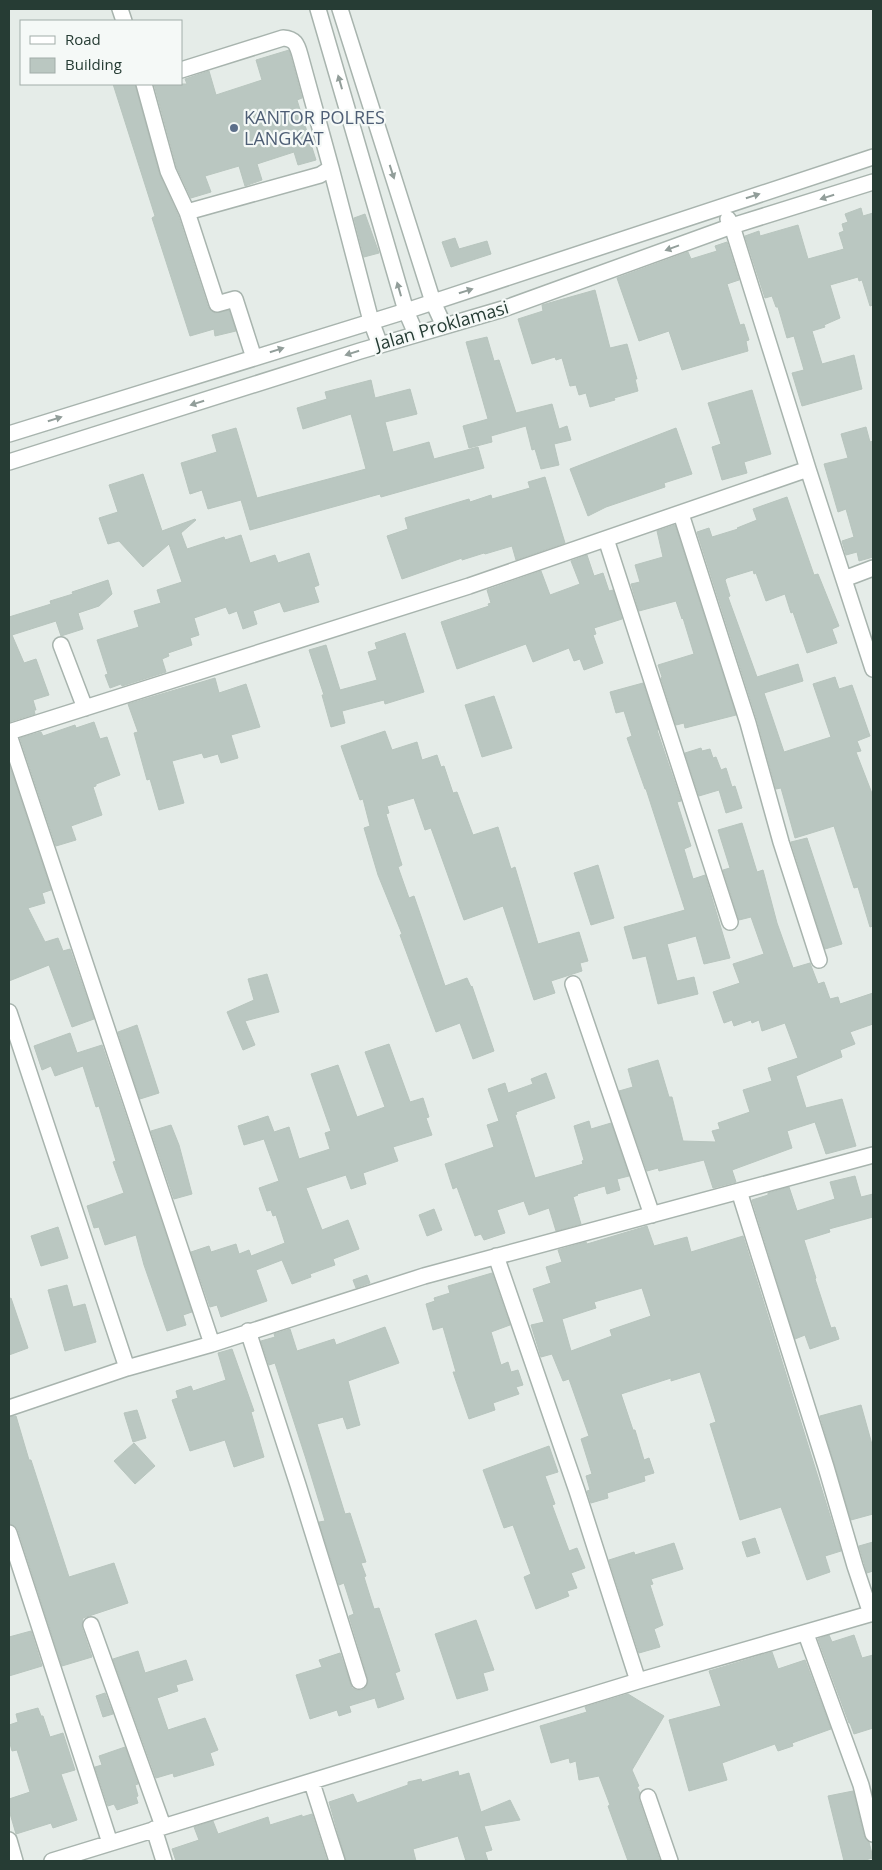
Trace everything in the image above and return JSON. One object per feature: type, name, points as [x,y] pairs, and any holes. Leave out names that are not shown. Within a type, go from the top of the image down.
[{"type":"street","points":[[318,9],[406,311],[416,334]]},
{"type":"street","points":[[340,9],[433,302],[444,326]]},
{"type":"street","points":[[182,70],[283,38],[291,38],[296,42],[371,321],[380,345]]},
{"type":"street","points":[[144,85],[168,171],[187,212],[217,304],[235,299],[254,358]]},
{"type":"street","name":"Jalan Proklamasi","points":[[9,434],[406,311],[873,157]]},
{"type":"street","points":[[187,212],[320,174],[331,168]]},
{"type":"street","name":"Jalan Proklamasi","points":[[9,462],[380,345],[503,309],[732,226],[873,182]]},
{"type":"street","points":[[720,206],[732,226],[873,669]]},
{"type":"street","points":[[212,1344],[9,733],[469,586],[808,469]]},
{"type":"street","points":[[681,514],[748,723],[781,842],[819,960]]},
{"type":"street","points":[[606,539],[730,922]]},
{"type":"street","points":[[844,579],[873,568]]},
{"type":"street","points":[[61,645],[85,708]]},
{"type":"street","points":[[573,984],[652,1215]]},
{"type":"street","points":[[9,1012],[127,1368]]},
{"type":"street","points":[[9,1408],[127,1368],[212,1344],[424,1276],[873,1155]]},
{"type":"street","points":[[52,1861],[109,1838],[312,1782],[638,1681],[872,1614],[855,1566],[739,1191]]},
{"type":"street","points":[[496,1256],[577,1492],[638,1681]]},
{"type":"street","points":[[248,1332],[298,1484],[359,1681]]},
{"type":"street","points":[[9,1533],[109,1838]]},
{"type":"street","points":[[91,1625],[155,1801],[164,1861]]},
{"type":"street","points":[[806,1634],[861,1786],[873,1834]]},
{"type":"street","points":[[312,1782],[337,1861]]},
{"type":"street","points":[[648,1797],[670,1861]]},
{"type":"building","name":"KANTOR POLRES LANGKAT","points":[[289,50],[302,98],[297,100],[316,160],[298,165],[294,152],[257,164],[262,180],[245,186],[239,166],[205,176],[211,192],[191,198],[177,168],[154,85],[187,84],[185,79],[209,71],[216,95],[262,80],[256,60]]},
{"type":"building","points":[[113,85],[135,85],[159,173],[178,215],[208,307],[215,313],[229,310],[236,331],[215,336],[214,329],[190,336],[152,218],[155,216]]},
{"type":"building","points":[[861,208],[863,216],[873,213],[873,305],[870,306],[862,280],[859,281],[858,277],[830,285],[840,318],[824,325],[825,327],[812,331],[822,364],[854,355],[862,389],[802,406],[792,373],[804,370],[794,336],[787,338],[778,307],[776,307],[772,296],[765,298],[745,236],[759,231],[760,236],[798,225],[808,259],[844,249],[839,233],[844,231],[842,224],[848,222],[845,214]]},
{"type":"building","points":[[365,214],[379,253],[364,257],[354,218]]},
{"type":"building","points":[[455,238],[459,249],[487,241],[491,254],[451,267],[442,242]]},
{"type":"building","points":[[727,242],[739,280],[727,284],[740,325],[744,324],[749,340],[746,341],[748,351],[682,370],[669,331],[639,341],[617,278],[688,252],[691,259],[717,251],[715,246]]},
{"type":"building","points":[[595,290],[610,348],[627,344],[637,379],[635,379],[638,391],[590,407],[586,393],[579,395],[576,385],[570,386],[562,358],[556,360],[555,357],[532,364],[518,319],[543,311],[542,305]]},
{"type":"building","points":[[487,337],[494,361],[499,360],[516,413],[552,404],[559,429],[567,426],[571,440],[554,444],[559,465],[541,469],[535,449],[532,450],[526,426],[491,436],[492,442],[469,448],[463,426],[488,419],[466,342]]},
{"type":"building","points":[[371,380],[375,398],[410,389],[417,414],[385,422],[393,452],[429,442],[434,459],[478,447],[484,468],[381,497],[380,494],[250,530],[241,500],[208,509],[202,490],[190,494],[181,463],[217,452],[212,435],[236,428],[257,498],[366,469],[351,414],[303,429],[297,408],[327,399],[325,392]]},
{"type":"building","points":[[752,390],[771,454],[744,462],[747,473],[722,480],[712,447],[721,444],[708,403]]},
{"type":"building","points":[[866,427],[870,442],[873,441],[873,557],[859,561],[857,552],[846,555],[842,541],[854,537],[846,509],[838,512],[824,464],[848,458],[841,434]]},
{"type":"building","points":[[676,428],[692,474],[664,483],[665,487],[606,507],[588,516],[570,469]]},
{"type":"building","points":[[143,474],[162,531],[195,519],[181,533],[187,549],[224,537],[225,540],[241,535],[250,563],[275,555],[278,563],[309,553],[319,585],[314,587],[319,602],[284,612],[280,602],[253,611],[257,624],[243,629],[237,611],[229,614],[226,607],[194,618],[199,635],[190,638],[192,645],[168,653],[169,656],[162,659],[166,672],[110,688],[105,675],[108,674],[97,640],[139,627],[134,611],[161,603],[157,590],[182,582],[169,544],[143,567],[119,541],[108,544],[99,518],[118,512],[109,485]]},
{"type":"building","points":[[545,477],[565,543],[516,560],[512,546],[462,560],[462,558],[402,579],[387,536],[408,529],[405,518],[469,499],[470,502],[491,495],[492,499],[530,488],[528,482]]},
{"type":"building","points":[[787,497],[814,575],[818,574],[839,626],[832,629],[837,643],[807,653],[785,594],[766,601],[756,573],[754,574],[753,570],[725,580],[730,596],[728,597],[757,677],[798,664],[803,681],[764,693],[784,752],[831,737],[813,684],[835,677],[839,689],[852,685],[870,736],[857,741],[861,751],[856,752],[873,796],[873,926],[870,927],[858,887],[854,888],[834,826],[795,838],[781,788],[776,789],[757,720],[697,532],[709,528],[712,537],[738,529],[757,520],[753,509]]},
{"type":"building","points":[[675,525],[736,715],[685,728],[684,723],[676,725],[658,665],[694,654],[683,618],[676,601],[639,611],[631,584],[640,582],[635,565],[663,557],[657,531]]},
{"type":"building","points":[[587,555],[594,576],[603,573],[609,591],[613,590],[622,619],[594,628],[596,634],[593,635],[603,663],[584,670],[580,659],[574,661],[569,648],[533,662],[526,644],[457,669],[441,622],[489,606],[488,604],[491,603],[487,590],[541,571],[550,595],[580,584],[571,561]]},
{"type":"building","points":[[108,580],[112,594],[99,606],[78,613],[83,629],[61,636],[56,621],[12,635],[24,663],[36,659],[49,695],[33,700],[36,710],[34,710],[35,714],[9,722],[9,617],[51,604],[50,601]]},
{"type":"building","points":[[405,633],[424,692],[385,704],[384,700],[342,711],[345,723],[331,727],[322,695],[324,695],[309,650],[326,645],[340,690],[377,680],[368,652],[377,649],[375,643]]},
{"type":"building","points":[[215,678],[219,693],[246,684],[260,727],[231,735],[238,758],[221,763],[218,754],[204,758],[202,753],[172,761],[184,803],[159,810],[150,779],[147,780],[134,733],[138,732],[128,704]]},
{"type":"building","points":[[643,683],[681,801],[677,802],[691,846],[684,849],[693,879],[705,875],[730,958],[704,964],[696,936],[667,944],[677,981],[694,977],[698,994],[658,1004],[646,956],[633,959],[624,927],[685,910],[646,789],[627,738],[632,736],[624,711],[616,713],[610,692]]},
{"type":"building","points":[[494,696],[512,748],[482,757],[465,705]]},
{"type":"building","points":[[94,722],[100,739],[107,737],[120,775],[96,784],[93,787],[102,815],[71,826],[76,840],[56,846],[20,738],[41,732],[43,736],[75,725],[76,728]]},
{"type":"building","points":[[385,731],[392,750],[417,742],[422,760],[437,755],[441,767],[444,766],[453,793],[457,792],[473,835],[498,827],[511,869],[515,867],[538,944],[579,932],[588,961],[580,963],[582,971],[551,981],[555,993],[534,1000],[503,906],[464,920],[431,828],[425,830],[414,798],[387,806],[389,813],[386,814],[402,865],[398,867],[409,898],[414,896],[445,986],[467,978],[472,986],[494,1051],[473,1059],[460,1023],[436,1032],[400,935],[402,934],[378,875],[364,828],[370,826],[363,799],[360,800],[341,746]]},
{"type":"building","points":[[701,748],[702,751],[710,749],[713,758],[716,757],[721,770],[726,768],[732,787],[735,786],[742,808],[726,813],[719,790],[699,796],[685,753]]},
{"type":"building","points":[[9,764],[51,890],[42,893],[45,903],[28,908],[45,942],[58,938],[63,951],[70,949],[94,1019],[72,1027],[49,965],[9,981]]},
{"type":"building","points":[[742,823],[757,872],[763,870],[777,923],[793,968],[810,963],[818,984],[824,982],[830,999],[838,997],[840,1004],[873,993],[873,1024],[850,1032],[855,1044],[840,1050],[842,1057],[796,1076],[806,1108],[842,1099],[856,1146],[826,1154],[815,1122],[787,1131],[792,1148],[732,1170],[736,1182],[713,1188],[704,1160],[659,1171],[658,1168],[647,1171],[619,1091],[633,1087],[628,1069],[658,1060],[669,1097],[672,1097],[683,1141],[716,1142],[712,1131],[720,1129],[718,1123],[750,1112],[743,1090],[772,1081],[768,1068],[798,1058],[785,1023],[762,1031],[759,1020],[752,1023],[751,1020],[734,1026],[732,1020],[724,1023],[713,992],[740,983],[733,964],[764,954],[751,917],[739,920],[723,870],[730,868],[718,830]]},
{"type":"building","points":[[807,838],[842,944],[825,949],[791,842]]},
{"type":"building","points":[[598,865],[614,918],[591,925],[574,873]]},
{"type":"building","points":[[267,974],[279,1012],[245,1021],[255,1045],[243,1050],[227,1012],[254,1000],[248,979]]},
{"type":"building","points":[[137,1025],[159,1093],[140,1099],[118,1032]]},
{"type":"building","points":[[70,1033],[77,1053],[102,1045],[192,1312],[183,1315],[186,1325],[167,1331],[144,1265],[136,1235],[105,1245],[99,1227],[94,1228],[87,1206],[124,1193],[113,1162],[116,1161],[99,1106],[96,1107],[83,1066],[55,1076],[51,1066],[42,1070],[34,1046]]},
{"type":"building","points":[[389,1044],[410,1102],[423,1098],[429,1117],[426,1118],[432,1135],[393,1147],[398,1161],[363,1173],[366,1184],[351,1189],[346,1175],[306,1188],[322,1230],[348,1220],[359,1249],[333,1259],[335,1265],[310,1274],[311,1277],[292,1284],[282,1260],[256,1270],[267,1301],[221,1317],[217,1305],[210,1307],[191,1252],[209,1246],[211,1252],[236,1244],[239,1254],[249,1250],[251,1256],[285,1243],[276,1215],[273,1216],[271,1210],[267,1211],[259,1188],[279,1181],[264,1139],[244,1145],[238,1126],[268,1116],[274,1132],[289,1127],[299,1159],[330,1149],[325,1133],[331,1131],[311,1074],[338,1065],[357,1117],[385,1107],[365,1052]]},
{"type":"building","points":[[546,1073],[555,1098],[516,1112],[517,1114],[515,1115],[535,1178],[583,1164],[582,1161],[584,1160],[574,1126],[589,1121],[591,1129],[611,1123],[629,1176],[617,1179],[620,1190],[607,1194],[605,1186],[577,1194],[573,1197],[581,1224],[556,1231],[549,1208],[529,1215],[524,1201],[497,1210],[505,1233],[484,1240],[481,1234],[475,1236],[457,1187],[453,1189],[445,1164],[494,1147],[487,1125],[499,1121],[488,1089],[505,1083],[508,1093],[533,1084],[531,1079]]},
{"type":"building","points":[[171,1125],[179,1145],[192,1194],[174,1199],[151,1131]]},
{"type":"building","points":[[855,1176],[861,1197],[873,1194],[873,1217],[829,1229],[830,1232],[804,1240],[831,1328],[835,1327],[839,1339],[810,1349],[805,1335],[795,1339],[752,1200],[789,1187],[797,1211],[835,1199],[830,1182]]},
{"type":"building","points":[[434,1209],[442,1230],[427,1236],[419,1215]]},
{"type":"building","points":[[647,1226],[654,1246],[687,1237],[691,1252],[743,1236],[841,1551],[825,1556],[830,1572],[807,1580],[781,1507],[740,1520],[710,1424],[716,1422],[700,1372],[671,1381],[671,1378],[621,1394],[644,1460],[649,1458],[654,1473],[644,1476],[645,1481],[607,1493],[608,1498],[591,1503],[587,1491],[590,1490],[586,1476],[592,1474],[581,1439],[589,1436],[569,1379],[563,1381],[552,1354],[541,1357],[531,1325],[544,1322],[533,1289],[551,1283],[546,1267],[562,1262],[558,1250],[586,1242],[587,1244]],"holes":[[[642,1288],[651,1316],[610,1330],[612,1336],[571,1351],[562,1319],[596,1308],[594,1302]]]},
{"type":"building","points":[[58,1227],[68,1258],[41,1266],[31,1236]]},
{"type":"building","points":[[492,1273],[510,1325],[491,1332],[501,1365],[508,1362],[511,1372],[518,1370],[523,1385],[516,1387],[519,1394],[493,1403],[495,1410],[469,1419],[453,1372],[456,1372],[443,1327],[433,1330],[426,1304],[435,1301],[434,1298],[450,1293],[448,1286]]},
{"type":"building","points":[[367,1275],[370,1283],[356,1288],[353,1280]]},
{"type":"building","points":[[67,1285],[73,1307],[85,1304],[96,1342],[65,1351],[48,1290]]},
{"type":"building","points":[[11,1298],[28,1348],[9,1355],[9,1299]]},
{"type":"building","points":[[385,1327],[399,1363],[348,1381],[360,1425],[347,1429],[343,1417],[317,1424],[345,1514],[350,1513],[366,1562],[361,1563],[366,1576],[364,1577],[374,1609],[379,1608],[400,1671],[395,1673],[404,1699],[378,1708],[375,1698],[349,1706],[351,1712],[339,1716],[337,1710],[310,1719],[296,1675],[322,1667],[319,1660],[340,1653],[352,1688],[362,1690],[366,1687],[368,1679],[349,1616],[354,1614],[344,1583],[339,1585],[319,1522],[325,1521],[306,1459],[275,1363],[269,1365],[261,1341],[275,1337],[274,1334],[290,1329],[297,1351],[334,1339],[336,1345]]},
{"type":"building","points":[[232,1349],[254,1411],[251,1412],[264,1457],[234,1467],[225,1440],[190,1451],[172,1400],[178,1398],[176,1391],[191,1386],[193,1391],[226,1380],[218,1353]]},
{"type":"building","points":[[861,1405],[873,1448],[873,1514],[851,1520],[820,1416]]},
{"type":"building","points":[[137,1410],[146,1438],[133,1442],[124,1413]]},
{"type":"building","points":[[16,1416],[69,1577],[114,1563],[128,1603],[83,1618],[82,1628],[92,1657],[62,1666],[18,1530],[10,1524],[9,1520],[9,1417]]},
{"type":"building","points":[[134,1443],[155,1466],[135,1484],[114,1461]]},
{"type":"building","points":[[549,1446],[558,1472],[545,1476],[555,1504],[552,1505],[569,1551],[577,1548],[585,1568],[571,1573],[577,1588],[567,1591],[569,1596],[536,1609],[524,1577],[531,1574],[513,1525],[504,1528],[483,1470]]},
{"type":"building","points":[[755,1538],[760,1553],[747,1557],[742,1542]]},
{"type":"building","points":[[873,1542],[873,1571],[867,1573],[859,1546]]},
{"type":"building","points":[[674,1543],[683,1569],[651,1579],[653,1584],[650,1585],[663,1625],[654,1629],[660,1647],[639,1653],[609,1560],[634,1552],[635,1555]]},
{"type":"building","points":[[476,1620],[494,1670],[483,1673],[488,1690],[457,1699],[435,1634]]},
{"type":"building","points":[[31,1631],[42,1666],[9,1676],[9,1637]]},
{"type":"building","points":[[829,1635],[832,1642],[854,1635],[862,1658],[873,1655],[873,1728],[854,1734],[818,1639]]},
{"type":"building","points":[[138,1651],[145,1673],[186,1660],[193,1680],[176,1685],[178,1691],[157,1698],[168,1730],[205,1718],[218,1750],[210,1753],[214,1765],[174,1777],[173,1773],[156,1778],[113,1659]]},
{"type":"building","points":[[772,1652],[778,1669],[805,1660],[831,1729],[792,1743],[793,1746],[778,1751],[775,1744],[722,1763],[727,1780],[689,1791],[669,1720],[721,1706],[709,1671]]},
{"type":"building","points":[[105,1693],[113,1714],[103,1717],[96,1696]]},
{"type":"building","points":[[628,1694],[664,1716],[632,1770],[639,1786],[637,1787],[640,1793],[639,1800],[660,1861],[628,1861],[599,1776],[579,1780],[576,1761],[570,1763],[569,1758],[551,1763],[540,1726],[587,1712],[585,1707]]},
{"type":"building","points":[[38,1708],[41,1716],[43,1716],[50,1737],[63,1733],[75,1770],[61,1774],[77,1820],[53,1828],[51,1823],[16,1834],[9,1810],[9,1799],[30,1792],[17,1750],[12,1751],[9,1740],[9,1725],[18,1722],[16,1714]]},
{"type":"building","points":[[125,1747],[138,1784],[135,1785],[138,1803],[117,1810],[114,1804],[108,1806],[95,1767],[102,1765],[99,1756]]},
{"type":"building","points":[[458,1771],[459,1776],[469,1773],[481,1812],[510,1800],[520,1820],[484,1826],[492,1850],[485,1852],[488,1861],[466,1861],[458,1836],[413,1849],[416,1861],[346,1861],[329,1802],[353,1794],[357,1803],[408,1785],[408,1782],[421,1779],[422,1782]]},
{"type":"building","points":[[853,1791],[864,1836],[869,1842],[873,1858],[861,1861],[844,1861],[828,1796]]},
{"type":"building","points":[[312,1814],[327,1861],[176,1861],[172,1849],[199,1840],[194,1827],[213,1821],[218,1834],[268,1817],[270,1825],[302,1815],[302,1817]]},
{"type":"place","name":"KANTOR POLRES LANGKAT","points":[[234,128]]}]
